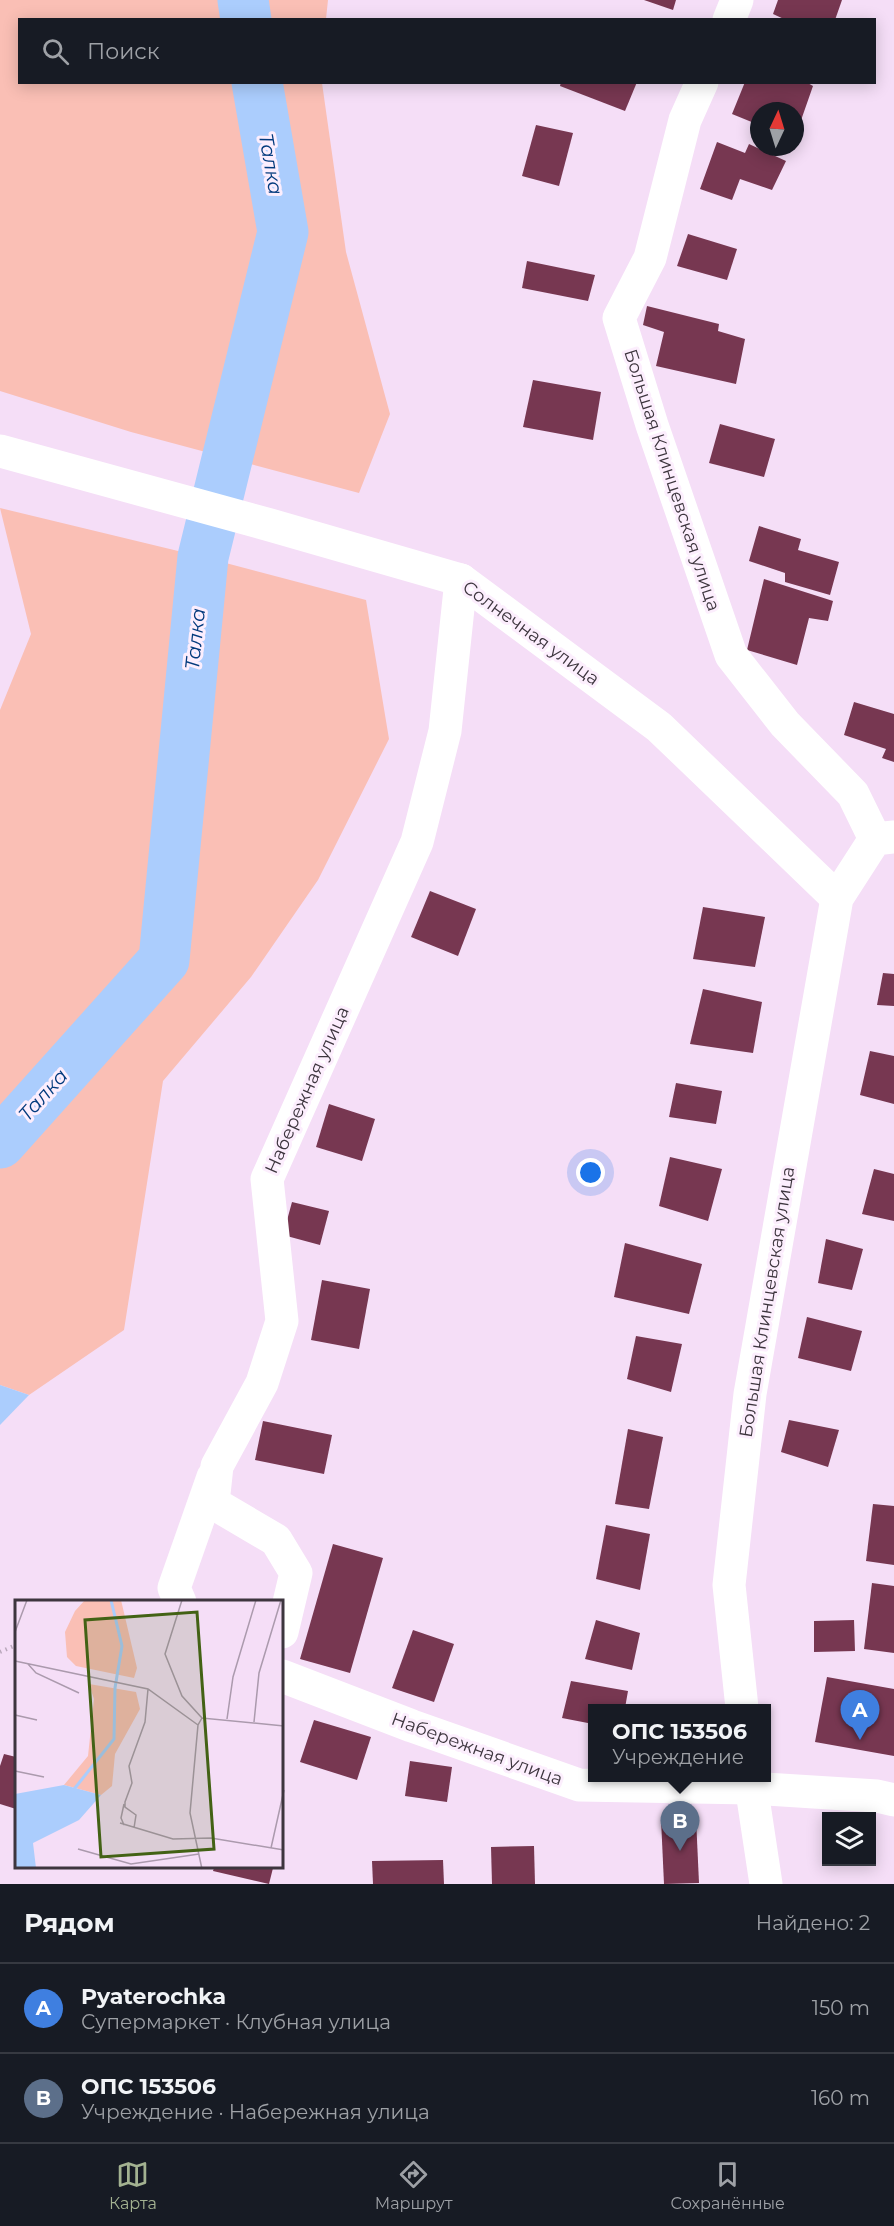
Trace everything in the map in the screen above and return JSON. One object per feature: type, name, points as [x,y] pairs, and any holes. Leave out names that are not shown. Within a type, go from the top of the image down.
[{"type":"street","points":[[730,18],[737,0]]},
{"type":"street","name":"Большая Клинцевская улица","points":[[701,84],[685,120],[650,258],[620,318],[652,425],[730,655],[785,724],[853,794],[884,838]]},
{"type":"street","name":"Солнечная улица","points":[[0,451],[461,580],[659,727],[837,898]]},
{"type":"street","name":"Набережная улица","points":[[284,1624],[296,1573],[276,1540],[213,1503],[217,1466],[262,1383],[282,1321],[267,1179],[417,842],[445,731],[461,580]]},
{"type":"street","points":[[837,898],[884,838]]},
{"type":"street","name":"Большая Клинцевская улица","points":[[742,1704],[729,1585],[750,1394],[837,898]]},
{"type":"street","points":[[179,1600],[174,1588],[217,1466]]},
{"type":"street","name":"Набережная улица","points":[[284,1677],[412,1726],[579,1785],[750,1783],[877,1796],[894,1800]]},
{"type":"street","points":[[750,1783],[766,1884]]},
{"type":"path","points":[[0,1652],[15,1645]]},
{"type":"shaded area","points":[[0,0],[328,0],[326,18],[18,18],[18,84],[322,84],[346,252],[390,414],[359,493],[131,432],[0,391]]},
{"type":"shaded area","points":[[0,508],[203,557],[366,600],[389,739],[318,880],[251,977],[163,1081],[124,1330],[29,1395],[0,1385],[0,710],[31,634]]},
{"type":"water","points":[[0,1385],[29,1395],[0,1425]]},
{"type":"building","points":[[644,0],[676,0],[673,10]]},
{"type":"building","points":[[778,0],[842,0],[836,18],[782,18],[773,14]]},
{"type":"building","points":[[560,84],[636,84],[625,111],[560,86]]},
{"type":"building","points":[[744,84],[810,84],[813,86],[804,112],[804,102],[750,102],[750,121],[732,114]]},
{"type":"building","points":[[536,125],[573,133],[559,186],[522,176]]},
{"type":"building","points":[[717,142],[745,153],[749,144],[750,156],[775,156],[786,161],[772,190],[740,179],[732,200],[700,189]]},
{"type":"building","points":[[688,234],[737,249],[727,280],[677,266]]},
{"type":"building","points":[[527,261],[595,275],[588,301],[522,288]]},
{"type":"building","points":[[647,306],[719,324],[718,331],[745,339],[736,384],[656,366],[664,332],[643,325]]},
{"type":"building","points":[[533,380],[601,392],[593,440],[523,427]]},
{"type":"building","points":[[720,424],[775,439],[764,477],[709,463]]},
{"type":"building","points":[[759,526],[801,539],[798,550],[839,562],[830,595],[785,582],[785,573],[749,561]]},
{"type":"building","points":[[764,579],[833,601],[828,621],[809,618],[797,665],[747,650]]},
{"type":"building","points":[[854,702],[894,714],[894,762],[882,758],[886,749],[844,735]]},
{"type":"building","points":[[430,891],[476,909],[458,956],[411,937]]},
{"type":"building","points":[[703,907],[765,917],[755,967],[693,959]]},
{"type":"building","points":[[883,973],[894,974],[894,1006],[877,1005]]},
{"type":"building","points":[[703,989],[762,1002],[753,1053],[690,1044]]},
{"type":"building","points":[[870,1051],[894,1056],[894,1104],[860,1095]]},
{"type":"building","points":[[676,1083],[722,1091],[716,1124],[669,1117]]},
{"type":"building","points":[[329,1104],[375,1119],[362,1161],[316,1147]]},
{"type":"building","points":[[670,1157],[722,1169],[708,1221],[659,1206]]},
{"type":"building","points":[[874,1169],[894,1174],[894,1221],[862,1214]]},
{"type":"building","points":[[292,1202],[329,1211],[320,1245],[283,1235]]},
{"type":"building","points":[[826,1239],[863,1249],[852,1290],[818,1283]]},
{"type":"building","points":[[625,1243],[702,1264],[689,1314],[614,1297]]},
{"type":"building","points":[[322,1280],[370,1289],[359,1349],[311,1340]]},
{"type":"building","points":[[807,1317],[862,1331],[851,1371],[798,1358]]},
{"type":"building","points":[[636,1336],[682,1344],[671,1392],[627,1379]]},
{"type":"building","points":[[789,1420],[839,1430],[828,1467],[781,1452]]},
{"type":"building","points":[[263,1421],[332,1435],[324,1474],[255,1460]]},
{"type":"building","points":[[628,1429],[663,1437],[649,1509],[615,1504]]},
{"type":"building","points":[[873,1504],[894,1506],[894,1565],[866,1561]]},
{"type":"building","points":[[606,1525],[650,1534],[640,1590],[596,1579]]},
{"type":"building","points":[[333,1544],[383,1558],[350,1673],[300,1659]]},
{"type":"building","points":[[872,1583],[894,1586],[894,1653],[864,1649]]},
{"type":"building","points":[[596,1620],[640,1633],[632,1670],[585,1659]]},
{"type":"building","points":[[854,1620],[855,1651],[814,1652],[814,1621]]},
{"type":"building","points":[[413,1630],[454,1644],[434,1702],[392,1688]]},
{"type":"building","points":[[827,1677],[894,1689],[894,1756],[815,1742]]},
{"type":"building","points":[[571,1681],[628,1691],[626,1704],[588,1704],[588,1723],[562,1718]]},
{"type":"building","points":[[314,1720],[371,1737],[357,1780],[300,1762]]},
{"type":"building","points":[[4,1754],[15,1757],[15,1809],[0,1804],[0,1766]]},
{"type":"building","points":[[410,1761],[452,1767],[447,1802],[405,1796]]},
{"type":"building","points":[[696,1818],[699,1883],[664,1884],[661,1819]]},
{"type":"building","points":[[534,1846],[535,1884],[492,1884],[491,1847]]},
{"type":"building","points":[[443,1860],[444,1884],[373,1884],[372,1861]]},
{"type":"building","points":[[214,1869],[273,1869],[269,1884],[213,1871]]},
{"type":"waterway","name":"Талка","points":[[243,0],[246,18]]},
{"type":"waterway","name":"Талка","points":[[0,1143],[164,960],[203,557],[283,232],[257,84]]},
{"type":"place","name":"Pyaterochka","points":[[860,1740]]},
{"type":"place","name":"ОПС 153506","points":[[680,1851]]}]
